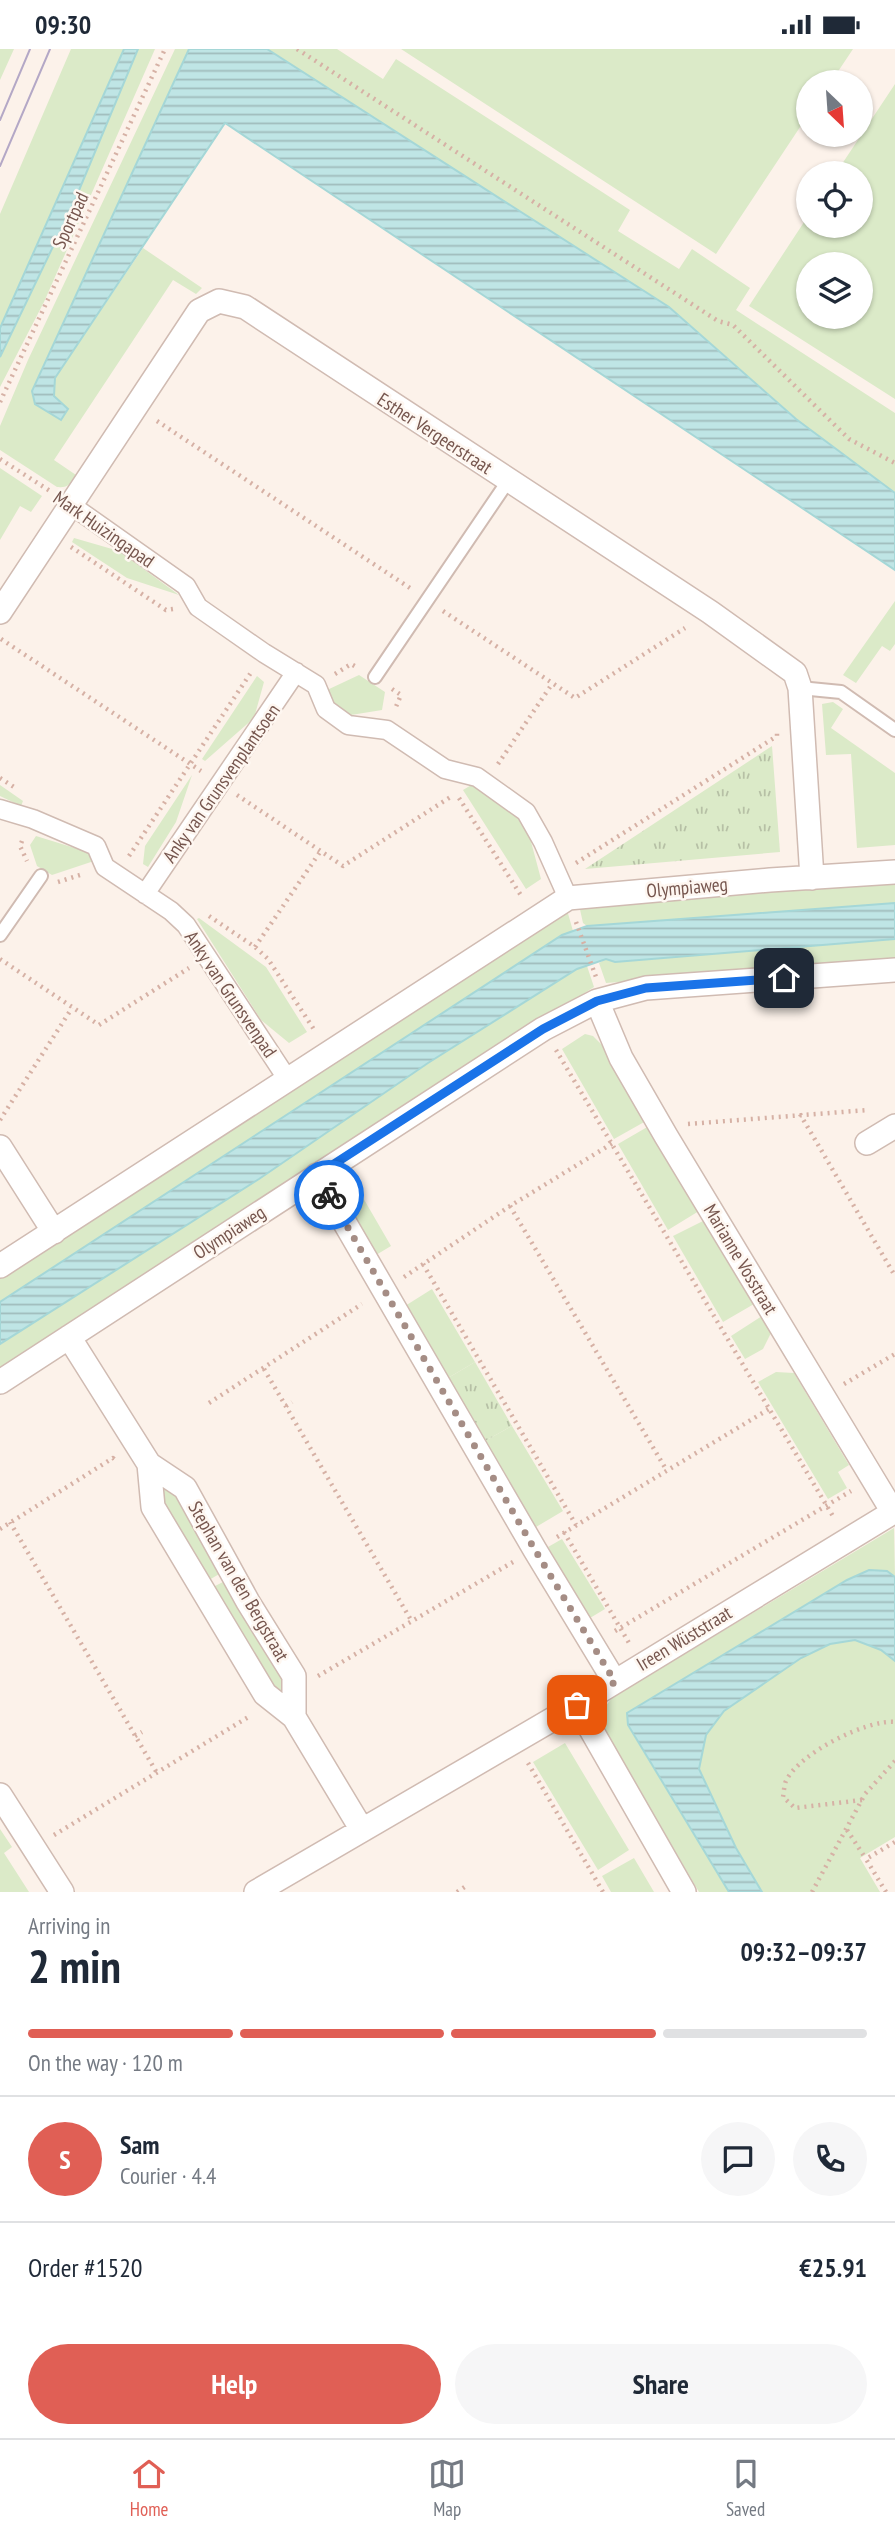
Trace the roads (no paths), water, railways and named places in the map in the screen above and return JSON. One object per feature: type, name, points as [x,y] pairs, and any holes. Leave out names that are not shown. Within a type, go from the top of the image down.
[{"type":"street","name":"Esther Vergeerstraat","points":[[0,612],[199,311],[219,301],[245,307],[710,612],[795,673],[800,688]]},
{"type":"street","name":"Mark Huizingapad","points":[[71,505],[186,586],[198,607],[316,685],[326,709],[348,725],[387,730],[445,769],[477,776],[526,812],[568,898]]},
{"type":"street","name":"Anky van Grunsvenplantsoen","points":[[145,894],[296,672]]},
{"type":"street","points":[[800,688],[812,878]]},
{"type":"street","name":"Anky van Grunsvenpad","points":[[0,809],[33,819],[96,846],[105,867],[171,911],[186,925],[288,1080]]},
{"type":"street","name":"Olympiaweg","points":[[0,1266],[568,898],[895,872]]},
{"type":"street","name":"Olympiaweg","points":[[0,1382],[543,1029],[597,1001],[646,988],[895,969]]},
{"type":"street","name":"Marianne Vosstraat","points":[[597,1001],[621,1058],[666,1136],[894,1511]]},
{"type":"street","points":[[867,1143],[888,1117]]},
{"type":"street","points":[[0,1147],[54,1232]]},
{"type":"street","points":[[317,1175],[615,1682]]},
{"type":"street","name":"Stephan van den Bergstraat","points":[[69,1337],[149,1464],[185,1488],[248,1602],[294,1676],[285,1696],[362,1830]]},
{"type":"street","name":"Stephan van den Bergstraat","points":[[149,1464],[153,1507],[265,1694],[285,1696]]},
{"type":"street","name":"Ireen Wüststraat","points":[[256,1892],[577,1705],[894,1511]]},
{"type":"street","points":[[577,1705],[684,1892]]},
{"type":"street","points":[[0,1795],[62,1892]]},
{"type":"lane","points":[[374,677],[508,481]]},
{"type":"lane","points":[[800,688],[841,692],[895,730]]},
{"type":"lane","points":[[0,935],[41,876]]},
{"type":"water","points":[[124,49],[138,49],[72,207],[0,357],[0,328]]},
{"type":"water","points":[[189,49],[267,49],[669,307],[796,419],[895,493],[895,570],[225,123],[55,378],[54,396],[68,409],[61,420],[35,404],[32,391]]},
{"type":"water","points":[[895,903],[895,939],[615,962],[606,959],[577,969],[428,1063],[259,1179],[0,1344],[0,1302],[562,935],[587,926]]},
{"type":"water","points":[[869,1570],[887,1571],[895,1577],[895,1661],[881,1650],[855,1640],[830,1644],[801,1658],[724,1711],[706,1735],[699,1769],[736,1848],[762,1892],[729,1892],[628,1725],[627,1713],[847,1580]]},
{"type":"tram line","points":[[0,120],[30,49]]},
{"type":"tram line","points":[[0,166],[50,49]]}]
